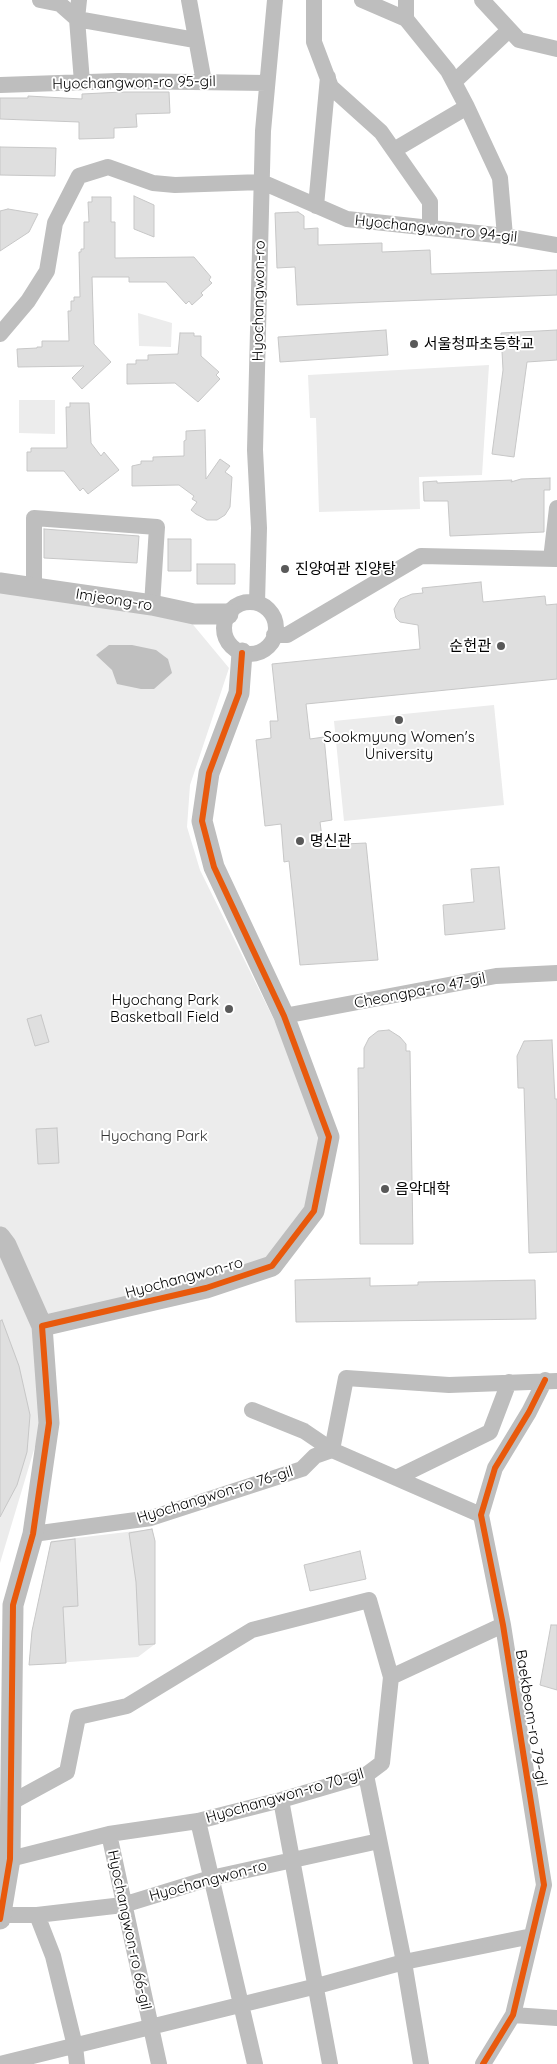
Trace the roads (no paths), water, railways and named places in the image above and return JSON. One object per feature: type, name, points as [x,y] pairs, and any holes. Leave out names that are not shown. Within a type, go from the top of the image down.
[{"type":"street","points":[[40,0],[60,4],[77,19],[195,40]]},
{"type":"street","points":[[79,0],[77,19],[82,82]]},
{"type":"street","points":[[189,0],[204,82]]},
{"type":"street","name":"Hyochangwon-ro","points":[[257,603],[259,528],[256,450],[263,131],[275,0]]},
{"type":"street","points":[[314,0],[314,42],[331,87],[381,132],[394,150],[430,202],[430,227]]},
{"type":"street","points":[[362,0],[406,19],[448,71],[500,178],[505,236]]},
{"type":"street","points":[[406,0],[406,19]]},
{"type":"street","points":[[482,0],[519,40],[557,49]]},
{"type":"street","points":[[454,82],[509,30]]},
{"type":"street","points":[[316,206],[328,77]]},
{"type":"street","name":"Hyochangwon-ro 95-gil","points":[[0,81],[0,85],[82,82],[268,83]]},
{"type":"street","points":[[394,150],[467,107]]},
{"type":"street","points":[[0,334],[28,301],[47,271],[55,223],[79,176],[108,167],[160,184],[262,182]]},
{"type":"street","name":"Hyochangwon-ro 94-gil","points":[[262,182],[347,219],[505,236],[557,245]]},
{"type":"street","points":[[274,635],[287,636],[420,556],[554,559],[557,508]]},
{"type":"street","points":[[34,587],[34,518],[157,527],[152,605]]},
{"type":"street","name":"Imjeong-ro","points":[[0,583],[152,605],[194,614],[228,614]]},
{"type":"street","points":[[257,603],[270,612],[274,619],[274,635],[271,642],[258,652],[242,653],[229,644],[225,637],[225,621],[228,614],[241,604],[257,603]]},
{"type":"street","name":"Hyochangwon-ro","points":[[42,1326],[206,1288],[272,1266],[314,1211],[329,1137],[284,1016],[214,867],[202,822],[209,773],[239,693],[242,653]]},
{"type":"street","name":"Cheongpa-ro 47-gil","points":[[284,1016],[496,976],[557,973]]},
{"type":"street","points":[[0,1238],[6,1245],[42,1326],[49,1423],[33,1534],[13,1605],[5,1713],[12,1802],[0,1917],[37,1915],[53,1956],[75,2046],[77,2064]]},
{"type":"street","points":[[332,1450],[346,1378],[449,1385],[551,1380]]},
{"type":"street","name":"Baekbeom-ro 79-gil","points":[[483,2064],[513,2015],[532,1936],[550,1885],[481,1515],[495,1468],[551,1380]]},
{"type":"street","points":[[396,1478],[490,1432],[509,1382]]},
{"type":"street","points":[[252,1410],[304,1432],[332,1450],[481,1515]]},
{"type":"street","name":"Hyochangwon-ro 76-gil","points":[[33,1534],[151,1518],[302,1469],[315,1456],[332,1450]]},
{"type":"street","points":[[12,1802],[67,1772],[78,1717],[127,1706],[252,1630],[369,1600],[391,1677],[503,1625]]},
{"type":"street","name":"Hyochangwon-ro 70-gil","points":[[6,1869],[109,1834],[198,1821],[281,1800],[366,1775],[382,1763],[391,1677]]},
{"type":"street","points":[[366,1775],[404,1962],[421,2064]]},
{"type":"street","points":[[281,1800],[330,2064]]},
{"type":"street","points":[[198,1821],[255,2064]]},
{"type":"street","name":"Hyochangwon-ro 66-gil","points":[[109,1834],[150,2026]]},
{"type":"street","name":"Hyochangwon-ro","points":[[37,1915],[123,1904],[212,1878],[379,1842]]},
{"type":"street","name":"Hyochangwon-ro 66-gil","points":[[0,2064],[316,1986],[404,1962],[532,1936]]},
{"type":"street","points":[[513,2015],[557,2018]]},
{"type":"street","points":[[150,2026],[159,2064]]},
{"type":"place","name":"서울청파초등학교","points":[[414,344]]},
{"type":"place","name":"진양여관 진양탕","points":[[285,569]]},
{"type":"place","name":"순헌관","points":[[501,646]]},
{"type":"place","name":"Sookmyung Women's University","points":[[399,720]]},
{"type":"place","name":"명신관","points":[[300,841]]},
{"type":"place","name":"Hyochang Park Basketball Field","points":[[229,1009]]},
{"type":"place","name":"음악대학","points":[[385,1189]]},
{"type":"park label","name":"Hyochang Park","points":[[154,1136]]}]
